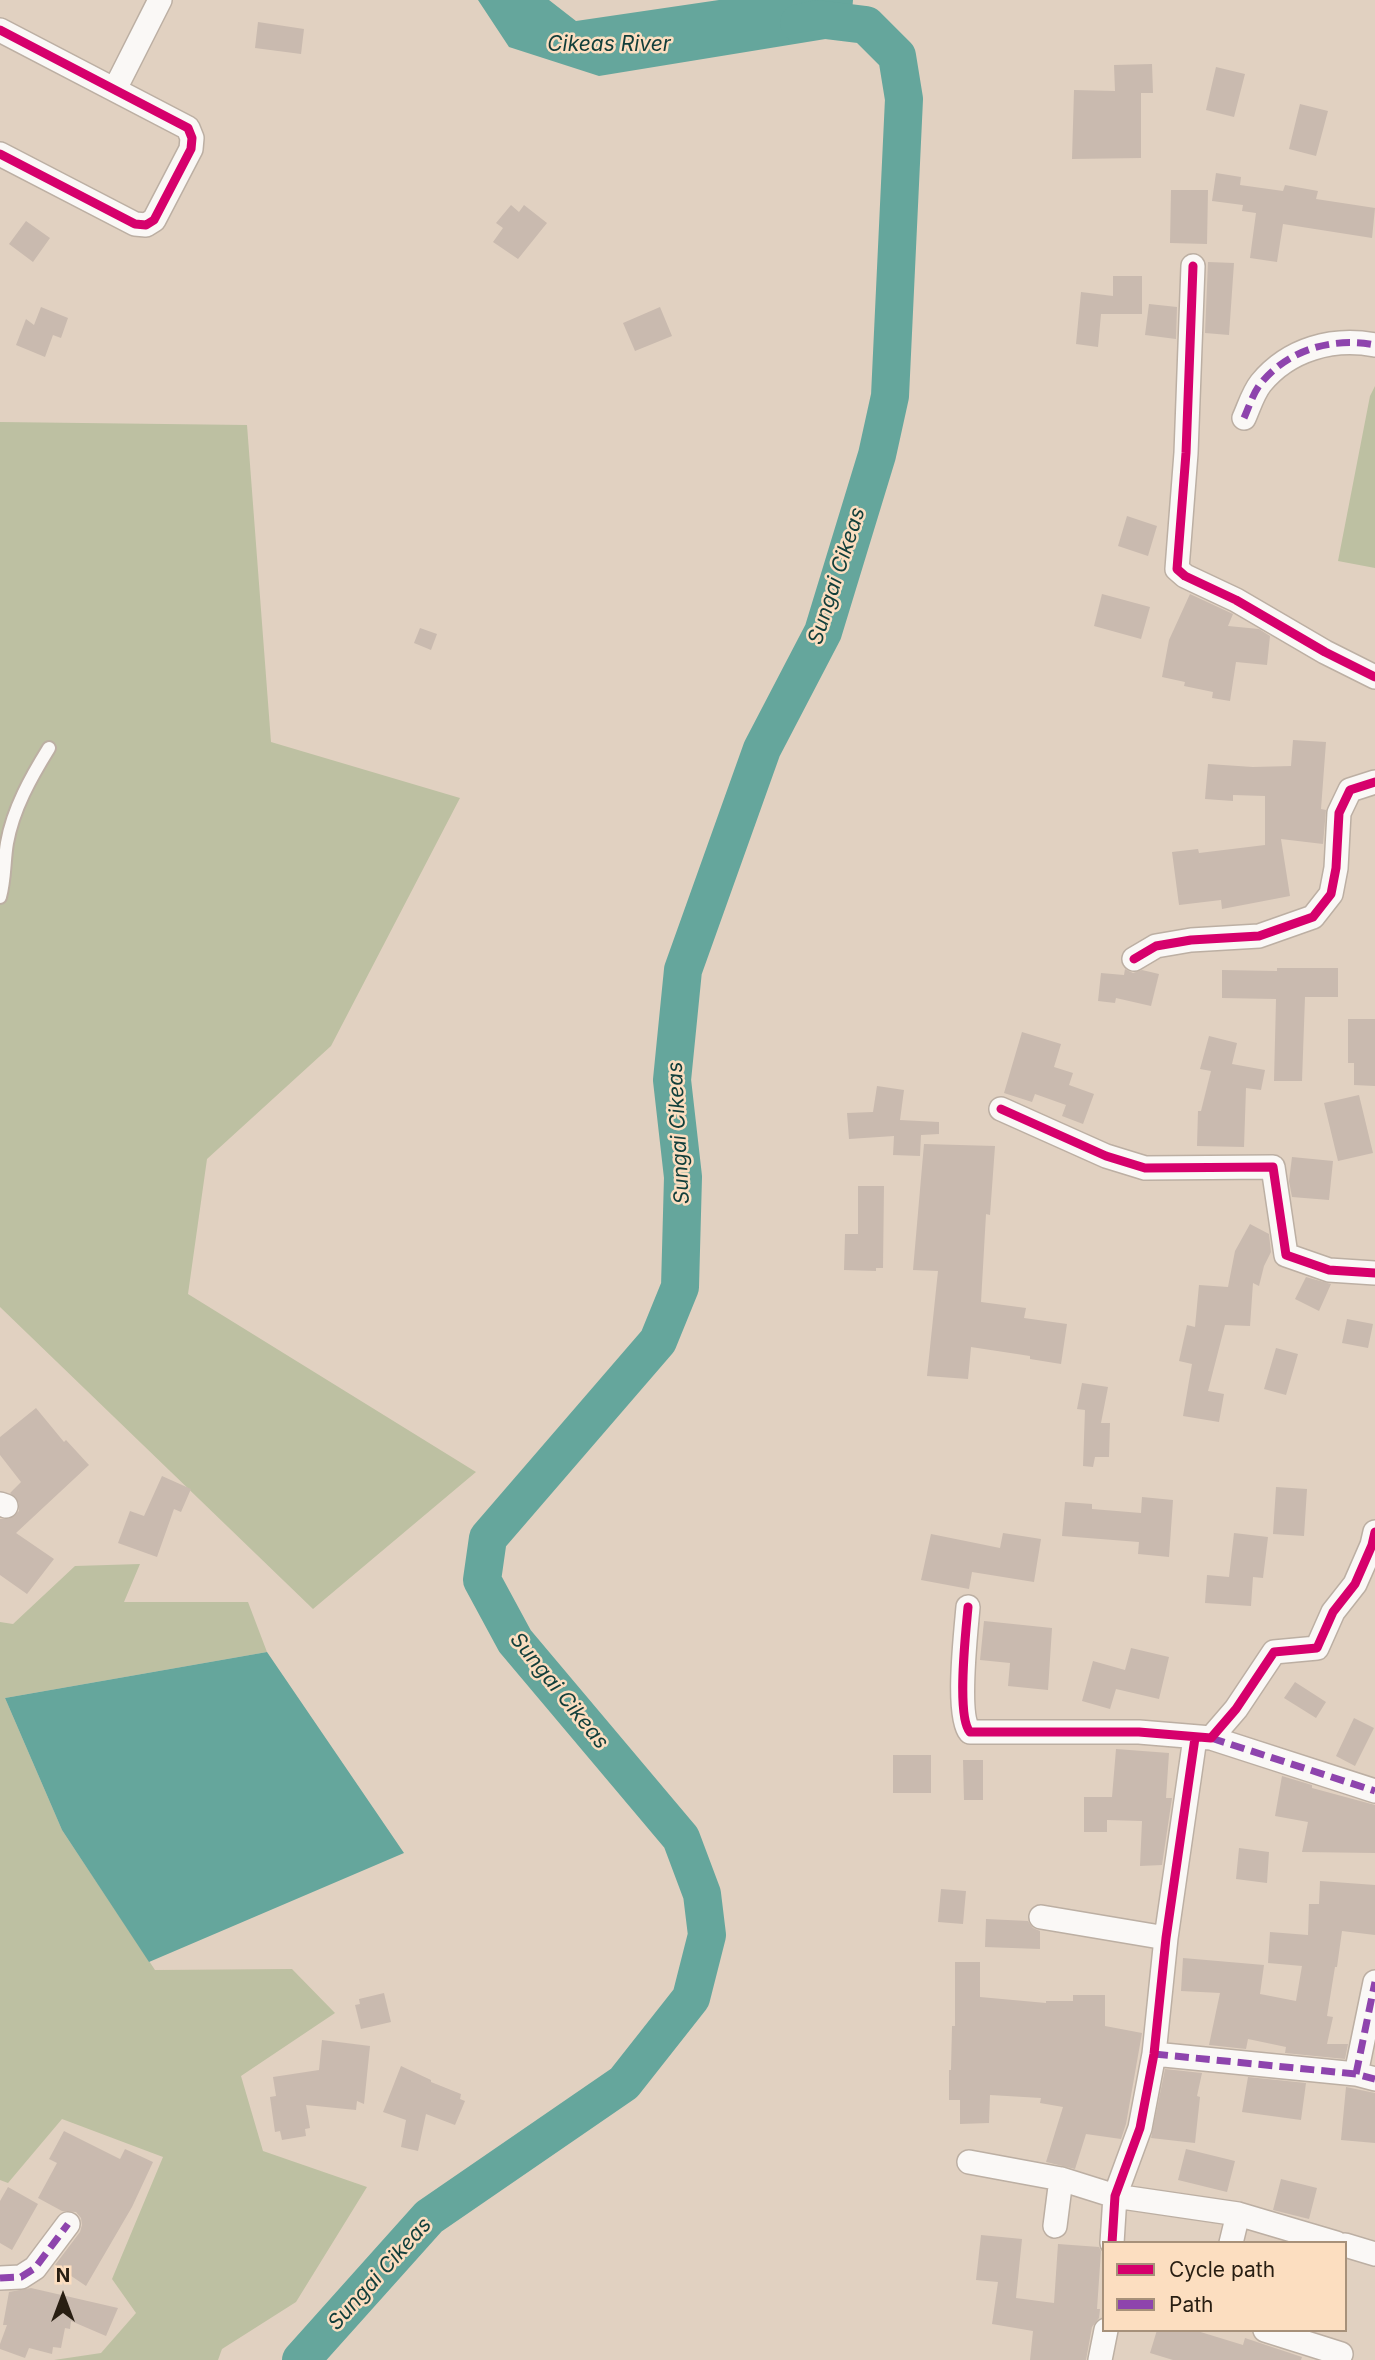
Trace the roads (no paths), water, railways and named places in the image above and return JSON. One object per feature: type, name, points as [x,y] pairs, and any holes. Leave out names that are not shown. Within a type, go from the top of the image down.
[{"type":"street","points":[[115,89],[160,0]]},
{"type":"street","points":[[0,30],[188,128],[192,138],[191,149],[154,220],[146,225],[135,224],[0,154]]},
{"type":"street","points":[[1193,265],[1186,453],[1177,569],[1185,576],[1236,600],[1325,652],[1375,677]]},
{"type":"street","points":[[1244,418],[1260,384],[1284,362],[1313,347],[1339,341],[1375,345]]},
{"type":"street","points":[[1134,959],[1156,946],[1191,940],[1259,936],[1313,917],[1331,894],[1336,868],[1339,813],[1350,790],[1375,782]]},
{"type":"street","points":[[1001,1109],[1106,1156],[1146,1168],[1273,1167],[1286,1255],[1329,1270],[1375,1273]]},
{"type":"street","points":[[1112,2241],[1115,2196],[1140,2128],[1154,2054],[1166,1938],[1203,1738],[1236,1709],[1274,1652],[1317,1648],[1333,1612],[1355,1584],[1375,1532]]},
{"type":"street","points":[[968,1607],[963,1684],[965,1724],[970,1731],[1139,1732],[1203,1738],[1375,1791]]},
{"type":"street","points":[[1041,1917],[1166,1938]]},
{"type":"street","points":[[1154,2054],[1365,2077],[1375,1982]]},
{"type":"street","points":[[969,2162],[1061,2179],[1115,2196],[1238,2214],[1329,2241]]},
{"type":"street","points":[[1055,2226],[1061,2179]]},
{"type":"street","points":[[1231,2241],[1238,2214]]},
{"type":"street","points":[[0,2278],[21,2277],[35,2268],[68,2224]]},
{"type":"street","points":[[1347,2246],[1375,2254]]},
{"type":"street","points":[[1100,2360],[1106,2332]]},
{"type":"street","points":[[1271,2332],[1341,2354]]},
{"type":"lane","points":[[0,897],[7,841],[12,825],[28,785],[49,748]]},
{"type":"water","name":"Cikeas River","points":[[478,0],[549,0],[576,21],[719,0],[853,0],[850,35],[599,76],[509,47]]},
{"type":"water","points":[[267,1652],[404,1853],[149,1962],[62,1830],[5,1698]]},
{"type":"waterway","name":"Sungai Cikeas","points":[[301,2360],[429,2217],[624,2083],[691,1998],[707,1935],[702,1894],[681,1838],[515,1641],[482,1580],[488,1538],[658,1341],[680,1287],[683,1177],[672,1080],[683,970],[762,749],[823,632],[877,455],[890,396],[904,99],[897,56],[866,25],[817,19],[799,23]]}]
